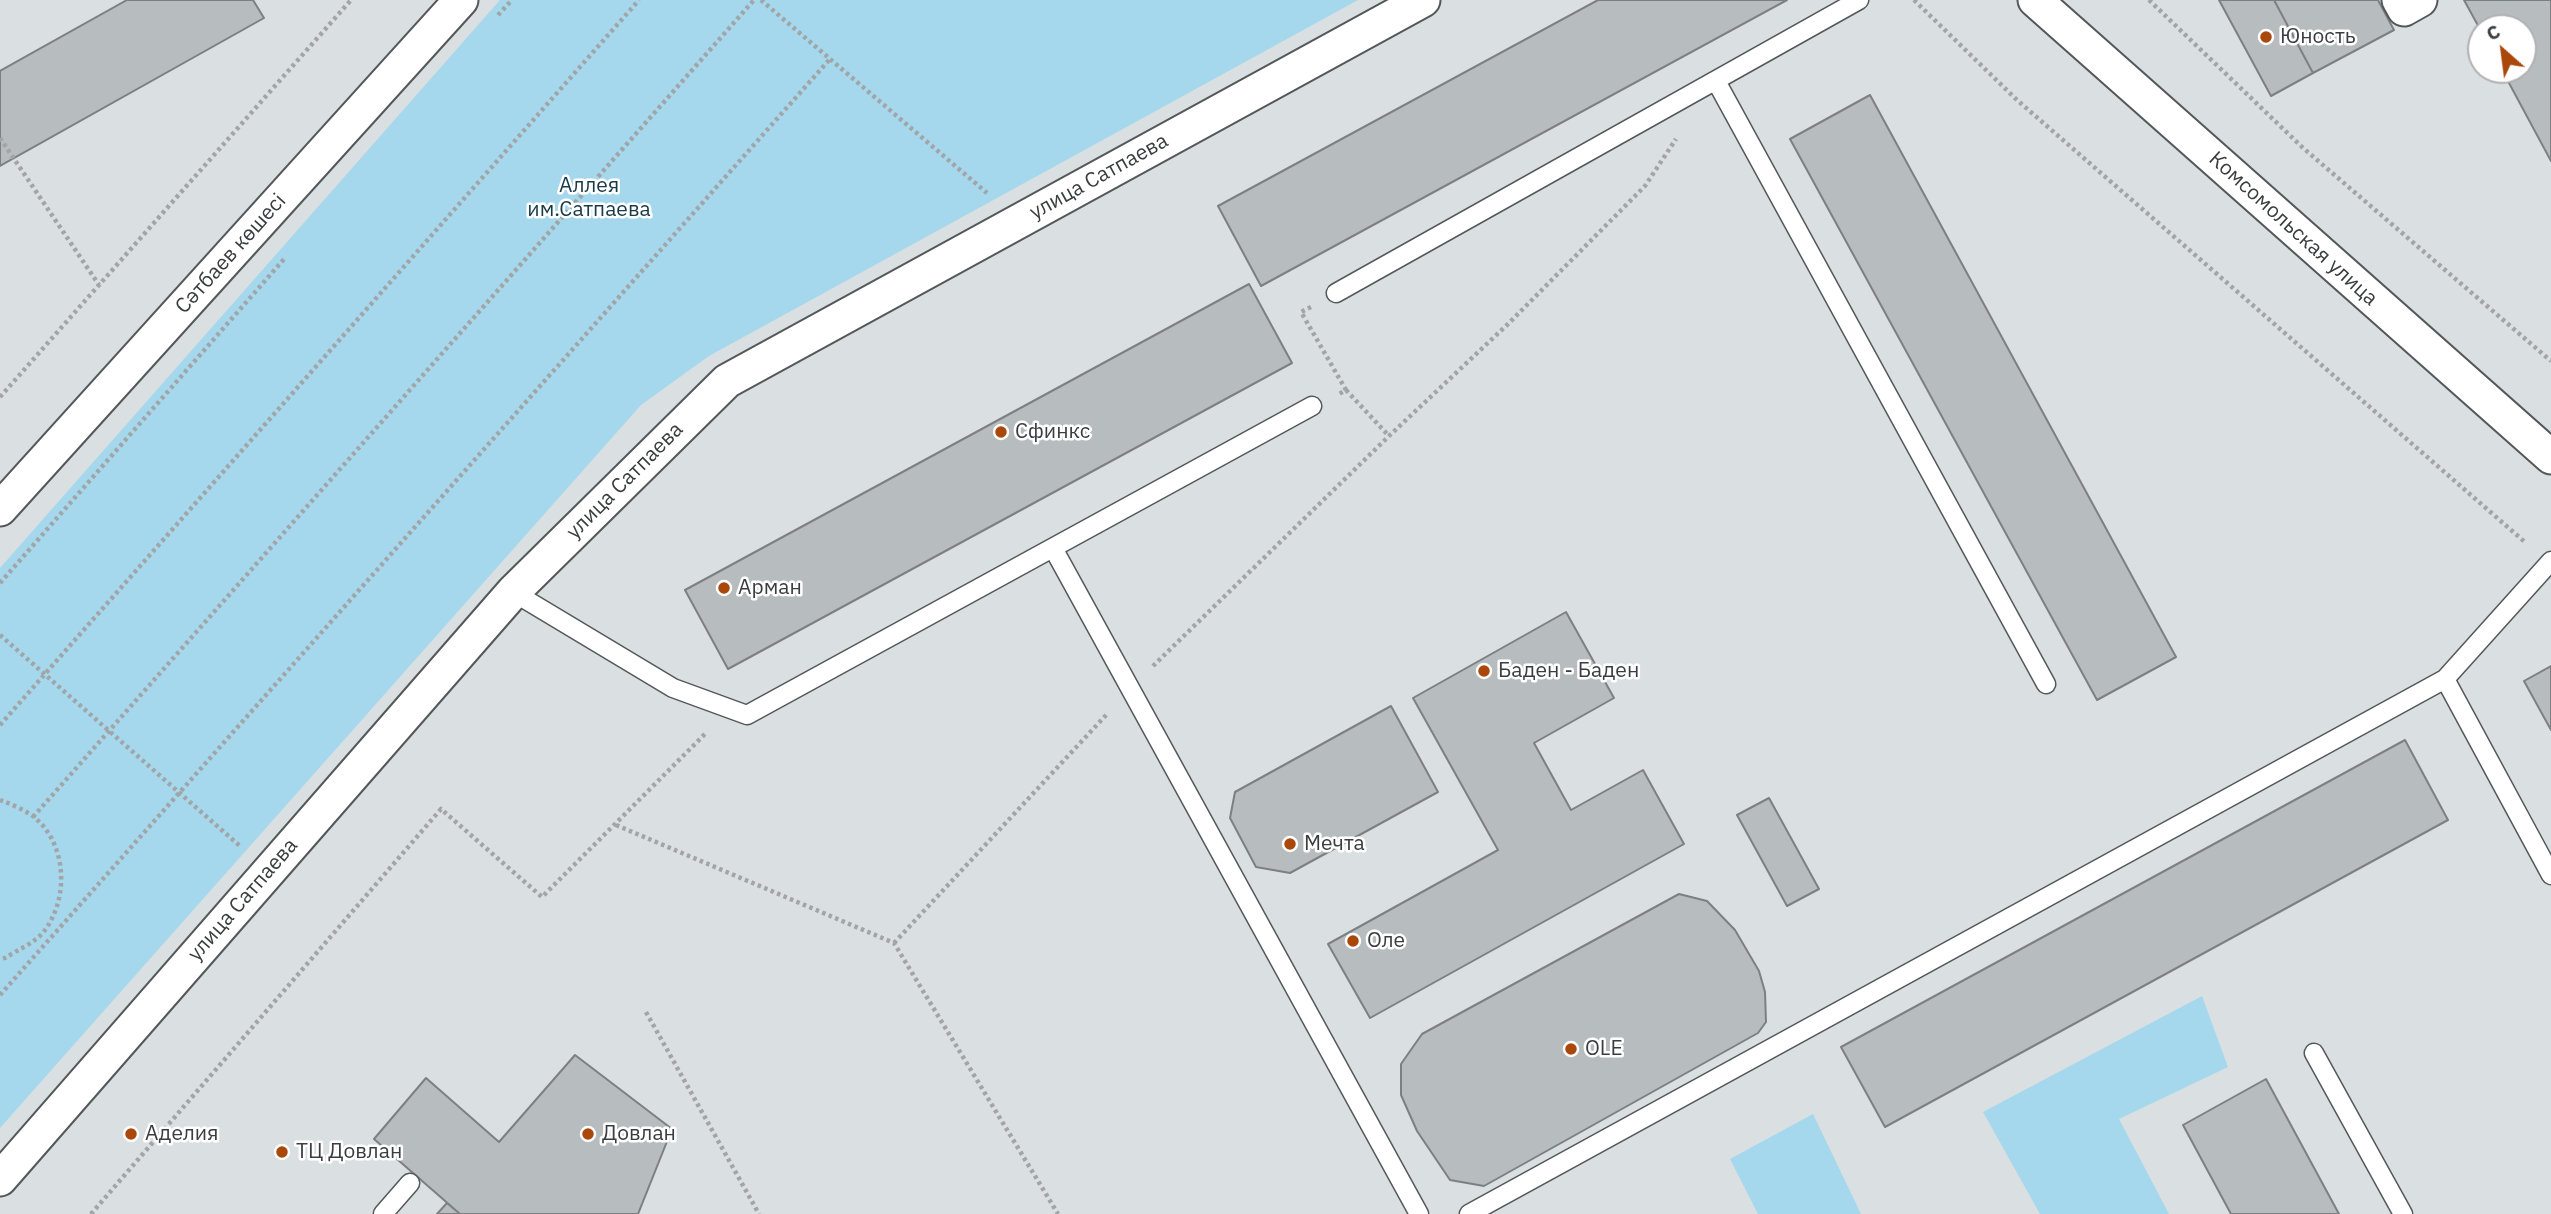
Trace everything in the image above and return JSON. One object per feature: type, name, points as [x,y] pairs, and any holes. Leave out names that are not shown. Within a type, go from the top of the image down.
[{"type":"street","name":"Сәтбаев көшесі","points":[[0,509],[461,0]]},
{"type":"street","name":"улица Сатпаева","points":[[0,1178],[513,592],[727,381],[1423,0]]},
{"type":"street","name":"Комсомольская улица","points":[[2035,0],[2551,457]]},
{"type":"street","points":[[2399,0],[2404,9],[2420,0]]},
{"type":"lane","points":[[1336,293],[1859,0]]},
{"type":"lane","points":[[1716,80],[2046,684]]},
{"type":"lane","points":[[513,592],[673,688],[747,715],[1312,406]]},
{"type":"lane","points":[[1053,548],[1419,1214]]},
{"type":"lane","points":[[1469,1214],[2445,679],[2550,562]]},
{"type":"lane","points":[[2445,679],[2551,875]]},
{"type":"lane","points":[[2314,1053],[2403,1214]]},
{"type":"lane","points":[[383,1214],[410,1183]]},
{"type":"path","points":[[0,397],[351,0]]},
{"type":"path","points":[[493,21],[512,0]]},
{"type":"path","points":[[0,725],[639,0]]},
{"type":"path","points":[[33,817],[754,0]]},
{"type":"path","points":[[761,0],[987,193]]},
{"type":"path","points":[[1914,0],[2017,100],[2550,562]]},
{"type":"path","points":[[2149,0],[2302,147],[2551,362]]},
{"type":"path","points":[[0,995],[830,59]]},
{"type":"path","points":[[894,943],[1130,688],[1508,324],[1645,186],[1681,133]]},
{"type":"path","points":[[0,138],[99,285]]},
{"type":"path","points":[[0,583],[292,250]]},
{"type":"path","points":[[1336,293],[1301,312],[1346,390],[1389,436]]},
{"type":"path","points":[[1312,406],[1346,390]]},
{"type":"path","points":[[0,635],[269,871]]},
{"type":"path","points":[[91,1214],[441,809],[542,897],[730,709]]},
{"type":"path","points":[[0,800],[33,817],[49,834],[61,863],[60,901],[44,932],[0,959]]},
{"type":"path","points":[[615,825],[894,943],[1058,1214]]},
{"type":"path","points":[[646,1012],[759,1214]]},
{"type":"green space","name":"Аллея им.Сатпаева","points":[[500,0],[1358,0],[709,356],[641,405],[0,1128],[0,568]]},
{"type":"green space","points":[[2202,996],[2228,1067],[2119,1119],[2169,1214],[2040,1214],[1983,1112]]},
{"type":"green space","points":[[1813,1114],[1861,1214],[1758,1214],[1730,1159]]},
{"type":"building","points":[[127,0],[253,0],[264,18],[0,166],[0,71]]},
{"type":"building","points":[[1598,0],[1787,0],[1261,286],[1218,206]]},
{"type":"building","name":"Юность","points":[[2219,0],[2274,0],[2313,73],[2271,96]]},
{"type":"building","points":[[2274,0],[2378,0],[2394,30],[2313,73]]},
{"type":"building","points":[[2464,0],[2551,0],[2551,161],[2510,84],[2537,84],[2537,14],[2472,14]]},
{"type":"building","points":[[1870,95],[2176,657],[2097,700],[1790,139]]},
{"type":"building","points":[[1249,284],[1292,363],[728,669],[685,590]]},
{"type":"building","points":[[1566,612],[1614,698],[1534,743],[1571,810],[1643,770],[1684,844],[1370,1018],[1328,944],[1498,850],[1413,698]]},
{"type":"building","points":[[2551,666],[2551,730],[2524,681]]},
{"type":"building","points":[[1391,706],[1438,792],[1290,873],[1256,867],[1230,818],[1235,792]]},
{"type":"building","points":[[2405,740],[2448,820],[1885,1127],[1841,1047]]},
{"type":"building","points":[[1769,798],[1819,889],[1787,906],[1737,815]]},
{"type":"building","name":"OLE","points":[[1679,894],[1707,901],[1735,930],[1759,971],[1765,992],[1766,1022],[1758,1033],[1484,1186],[1450,1180],[1417,1131],[1401,1095],[1401,1064],[1422,1034]]},
{"type":"building","name":"Довлан","points":[[575,1055],[672,1129],[638,1214],[460,1214],[374,1139],[426,1078],[499,1142]]},
{"type":"building","points":[[2266,1079],[2339,1214],[2231,1214],[2183,1125]]},
{"type":"building","points":[[447,1203],[460,1214],[437,1214]]},
{"type":"place","name":"Юность","points":[[2266,37]]},
{"type":"place","name":"Сфинкс","points":[[1001,432]]},
{"type":"place","name":"Арман","points":[[724,588]]},
{"type":"place","name":"Баден - Баден","points":[[1484,671]]},
{"type":"place","name":"Мечта","points":[[1290,844]]},
{"type":"place","name":"Оле","points":[[1353,941]]},
{"type":"place","name":"OLE","points":[[1571,1049]]},
{"type":"place","name":"Аделия","points":[[131,1134]]},
{"type":"place","name":"Довлан","points":[[588,1134]]},
{"type":"place","name":"ТЦ Довлан","points":[[282,1152]]}]
